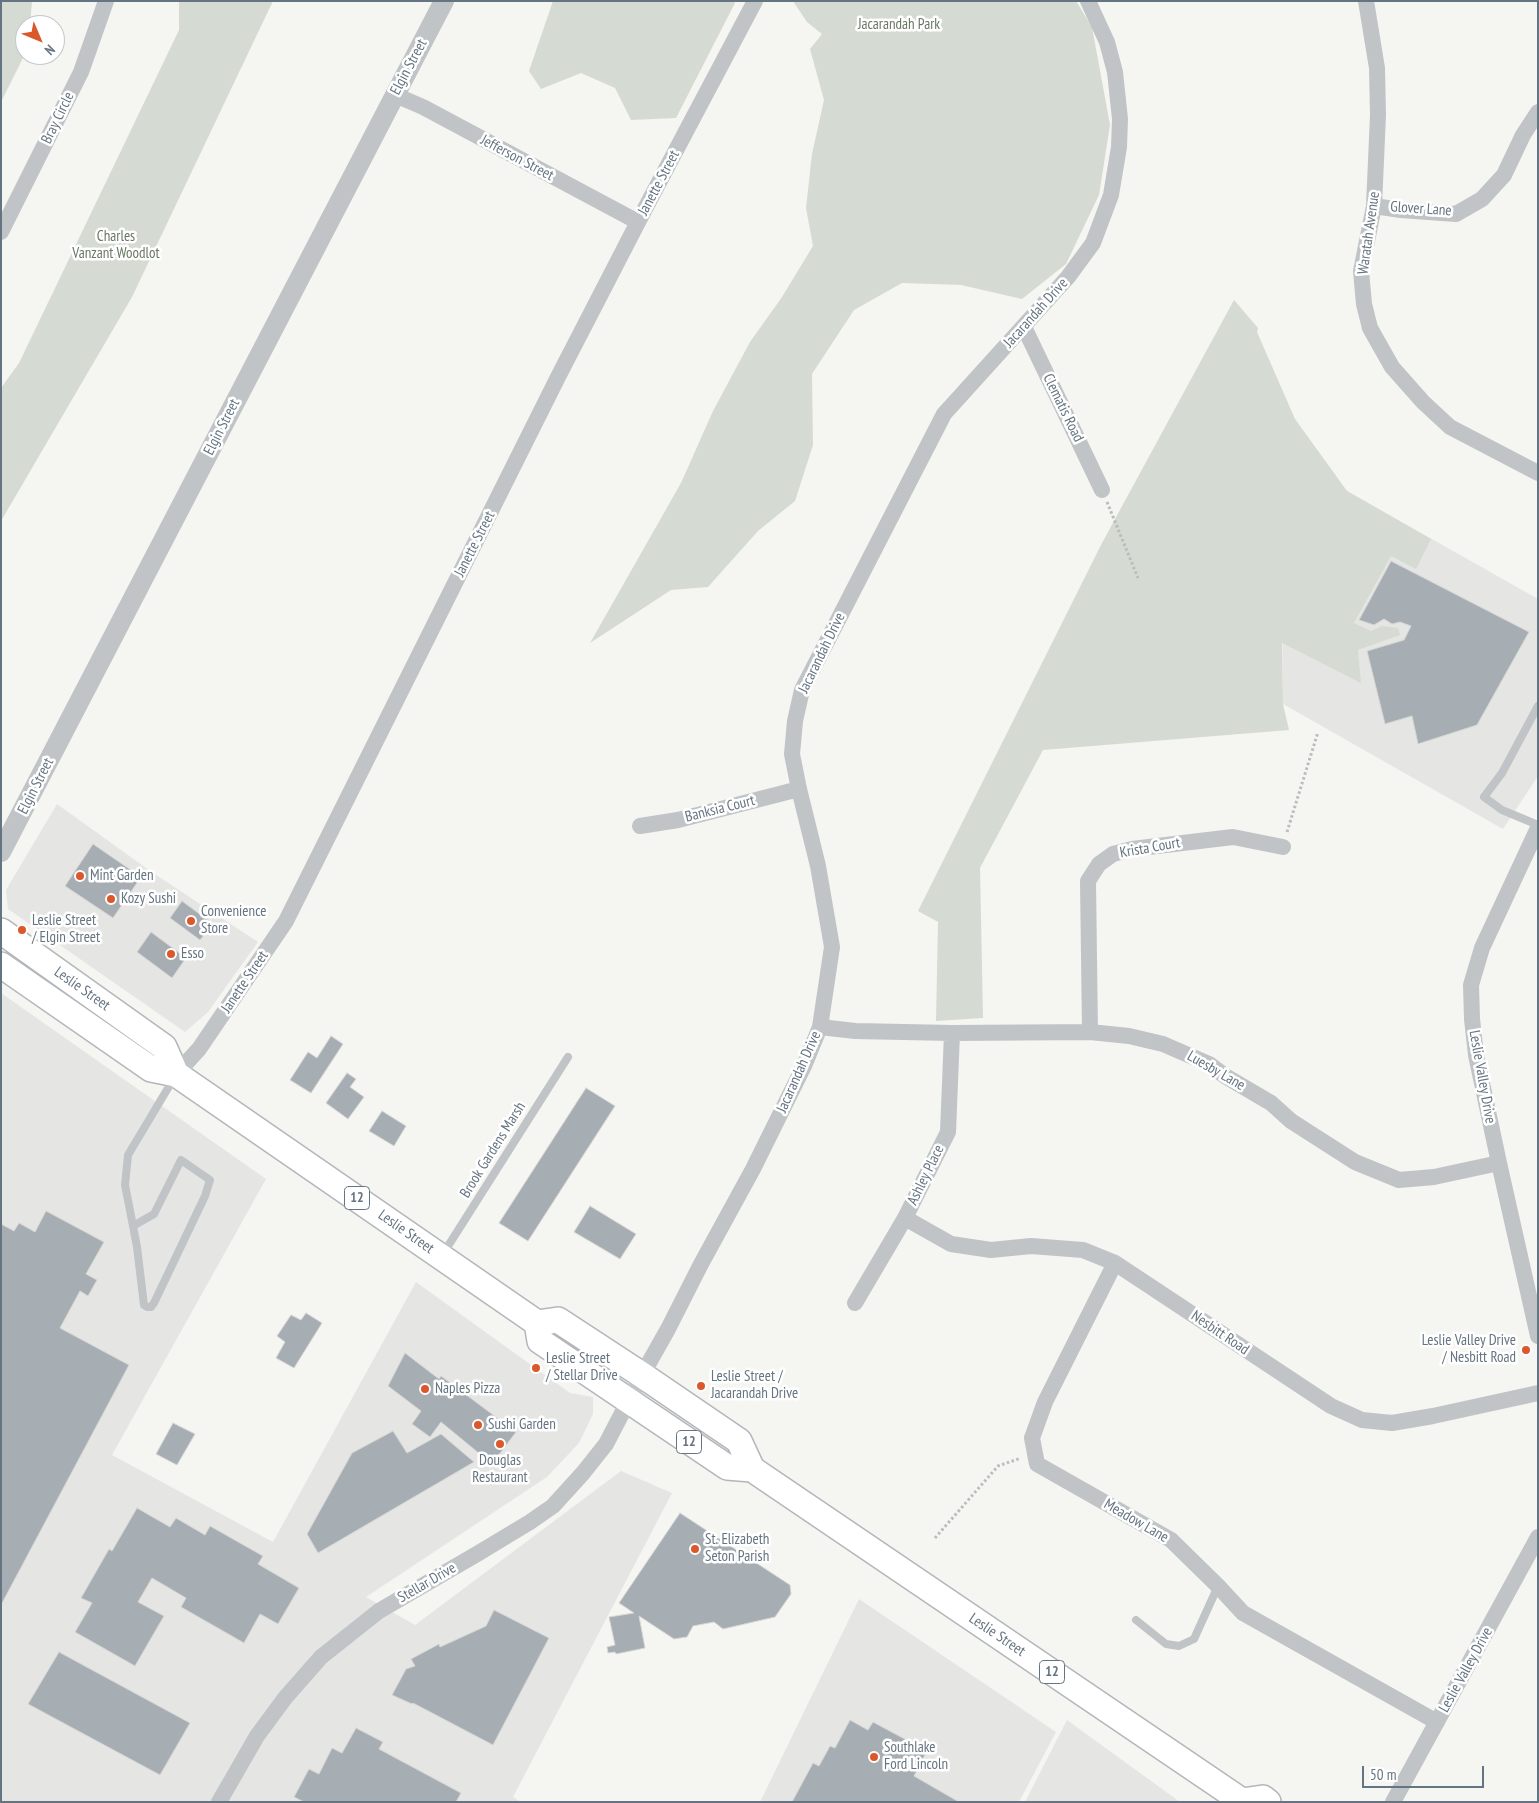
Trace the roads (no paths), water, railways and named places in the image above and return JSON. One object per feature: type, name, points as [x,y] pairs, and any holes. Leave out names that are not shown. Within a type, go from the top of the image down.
[{"type":"main road","name":"Leslie Street","points":[[1,930],[164,1047],[176,1074]]},
{"type":"main road","name":"Leslie Street","points":[[1,966],[151,1069],[176,1074],[442,1257],[537,1323],[540,1340],[727,1467],[752,1469],[1242,1801],[1263,1798],[1268,1802]]},
{"type":"main road","name":"12","points":[[537,1323],[558,1320],[739,1441],[752,1469]]},
{"type":"street","name":"Bray Circle","points":[[1,232],[81,72],[106,1]]},
{"type":"street","name":"Elgin Street","points":[[1,852],[444,1]]},
{"type":"street","name":"Janette Street","points":[[176,1074],[199,1049],[286,921],[545,404],[638,222],[755,1]]},
{"type":"street","name":"Jacarandah Drive","points":[[642,1376],[753,1169],[804,1066],[820,1027],[832,947],[818,866],[798,789],[792,754],[795,721],[802,690],[944,414],[1068,277],[1093,243],[1111,195],[1119,147],[1120,119],[1115,72],[1107,42],[1088,1]]},
{"type":"street","name":"Waratah Avenue","points":[[1366,1],[1377,68],[1377,150],[1374,206],[1361,271],[1364,304],[1370,328],[1392,367],[1423,402],[1450,427],[1538,473]]},
{"type":"street","name":"Jefferson Street","points":[[395,94],[423,107],[638,222]]},
{"type":"street","name":"Glover Lane","points":[[1374,206],[1456,214],[1482,199],[1504,175],[1523,135],[1538,112]]},
{"type":"street","name":"Clematis Road","points":[[1024,327],[1102,490]]},
{"type":"street","name":"Banksia Court","points":[[640,826],[678,820],[798,789]]},
{"type":"street","name":"Leslie Valley Drive","points":[[1538,827],[1482,948],[1471,985],[1476,1055],[1538,1336]]},
{"type":"street","name":"Krista Court","points":[[1090,1032],[1088,881],[1099,864],[1113,854],[1132,849],[1232,837],[1283,847]]},
{"type":"street","name":"Luesby Lane","points":[[820,1027],[854,1031],[952,1033],[1090,1032],[1128,1036],[1163,1044],[1209,1064],[1224,1076],[1271,1103],[1292,1121],[1355,1162],[1400,1180],[1434,1177],[1499,1163]]},
{"type":"street","name":"Ashley Place","points":[[855,1303],[905,1218],[948,1132],[952,1033]]},
{"type":"street","name":"Nesbitt Road","points":[[905,1218],[951,1244],[991,1250],[1031,1246],[1083,1250],[1116,1263],[1323,1401],[1362,1420],[1392,1422],[1433,1416],[1538,1393]]},
{"type":"street","name":"Meadow Lane","points":[[1116,1263],[1045,1402],[1032,1438],[1037,1464],[1171,1540],[1243,1613],[1438,1722]]},
{"type":"street","name":"Stellar Drive","points":[[219,1802],[257,1736],[285,1698],[321,1657],[379,1611],[484,1550],[552,1506],[583,1473],[606,1444],[642,1376]]},
{"type":"street","name":"Leslie Valley Drive","points":[[1393,1802],[1538,1537]]},
{"type":"lane","points":[[1538,706],[1502,773],[1484,797],[1502,810],[1538,827]]},
{"type":"lane","name":"Brook Gardens Marsh","points":[[442,1257],[568,1057]]},
{"type":"lane","points":[[133,1226],[154,1214],[181,1160],[210,1180],[205,1196],[154,1303],[147,1307],[144,1305],[125,1185],[128,1155],[176,1074]]},
{"type":"lane","points":[[1136,1620],[1166,1644],[1179,1646],[1194,1639],[1218,1586]]},
{"type":"place","name":"Mint Garden","points":[[80,876]]},
{"type":"place","name":"Kozy Sushi","points":[[111,899]]},
{"type":"place","name":"Convenience Store","points":[[191,921]]},
{"type":"place","name":"Leslie Street / Elgin Street","points":[[22,930]]},
{"type":"place","name":"Esso","points":[[171,954]]},
{"type":"place","name":"Leslie Valley Drive / Nesbitt Road","points":[[1526,1350]]},
{"type":"place","name":"Leslie Street / Stellar Drive","points":[[536,1368]]},
{"type":"place","name":"Leslie Street / Jacarandah Drive","points":[[701,1386]]},
{"type":"place","name":"Naples Pizza","points":[[425,1389]]},
{"type":"place","name":"Sushi Garden","points":[[478,1425]]},
{"type":"place","name":"Douglas Restaurant","points":[[500,1444]]},
{"type":"place","name":"St. Elizabeth Seton Parish","points":[[695,1549]]},
{"type":"place","name":"Southlake Ford Lincoln","points":[[874,1757]]},
{"type":"park label","name":"Jacarandah Park","points":[[899,25]]},
{"type":"park label","name":"Charles Vanzant Woodlot","points":[[116,246]]}]
